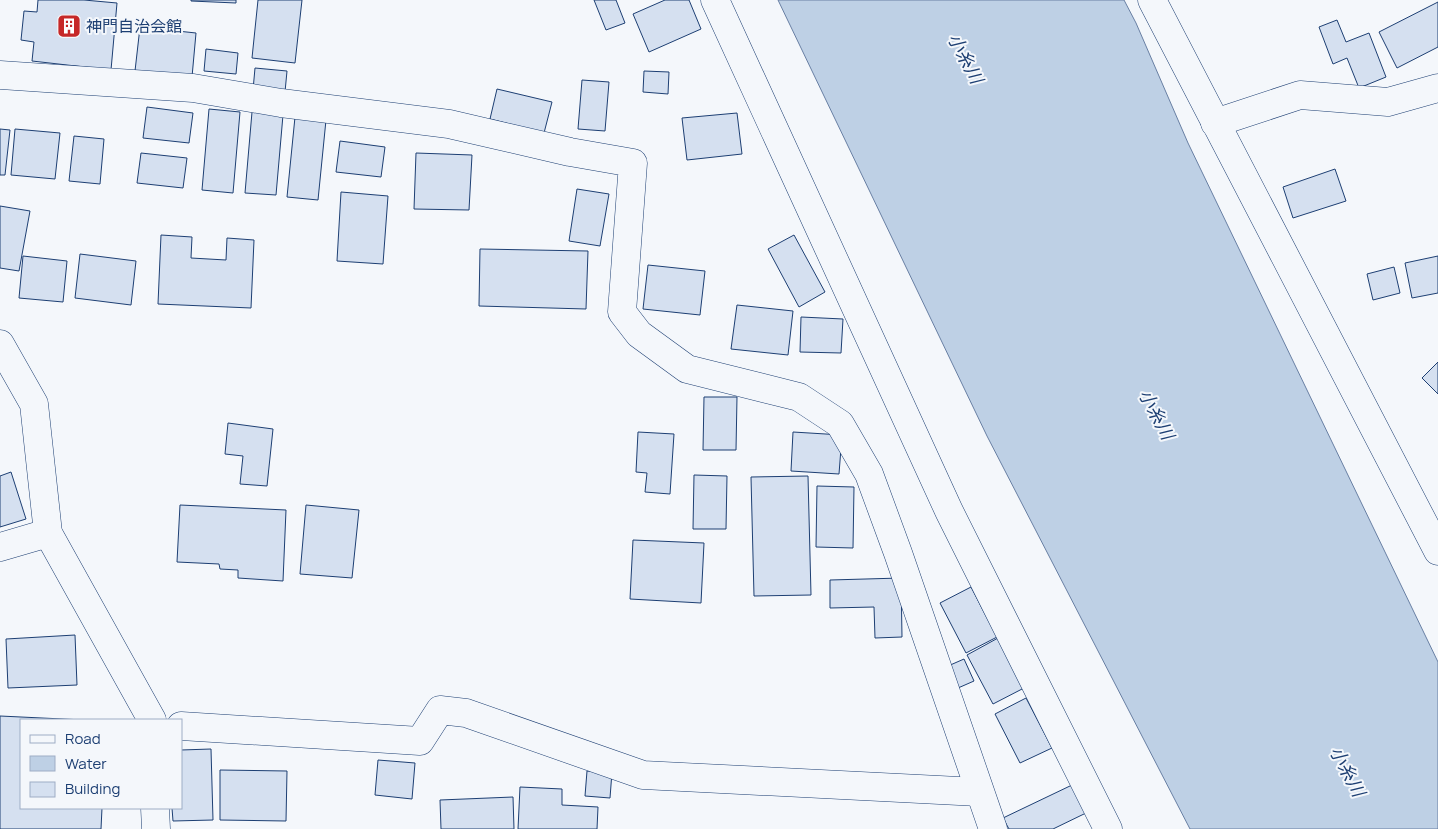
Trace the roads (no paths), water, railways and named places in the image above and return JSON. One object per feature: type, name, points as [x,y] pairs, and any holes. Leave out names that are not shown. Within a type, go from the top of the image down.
[{"type":"street","points":[[715,0],[949,511],[1108,829]]},
{"type":"street","points":[[1152,0],[1438,551]]},
{"type":"street","points":[[0,75],[193,88],[281,103],[449,124],[570,152],[633,163],[622,312],[639,334],[687,369],[799,397],[840,424],[869,474],[993,829]]},
{"type":"street","points":[[1215,123],[1300,95],[1388,102],[1438,88]]},
{"type":"street","points":[[0,344],[34,404],[48,533],[151,719]]},
{"type":"street","points":[[0,546],[48,533]]},
{"type":"street","points":[[182,726],[420,741],[440,710],[466,713],[643,775],[979,792]]},
{"type":"street","points":[[155,809],[156,829]]},
{"type":"water","name":"小糸川","points":[[778,0],[1124,0],[1136,23],[1188,143],[1438,662],[1438,829],[1190,829],[987,436]]},
{"type":"place","name":"神門自治会館","points":[[69,26]]}]
